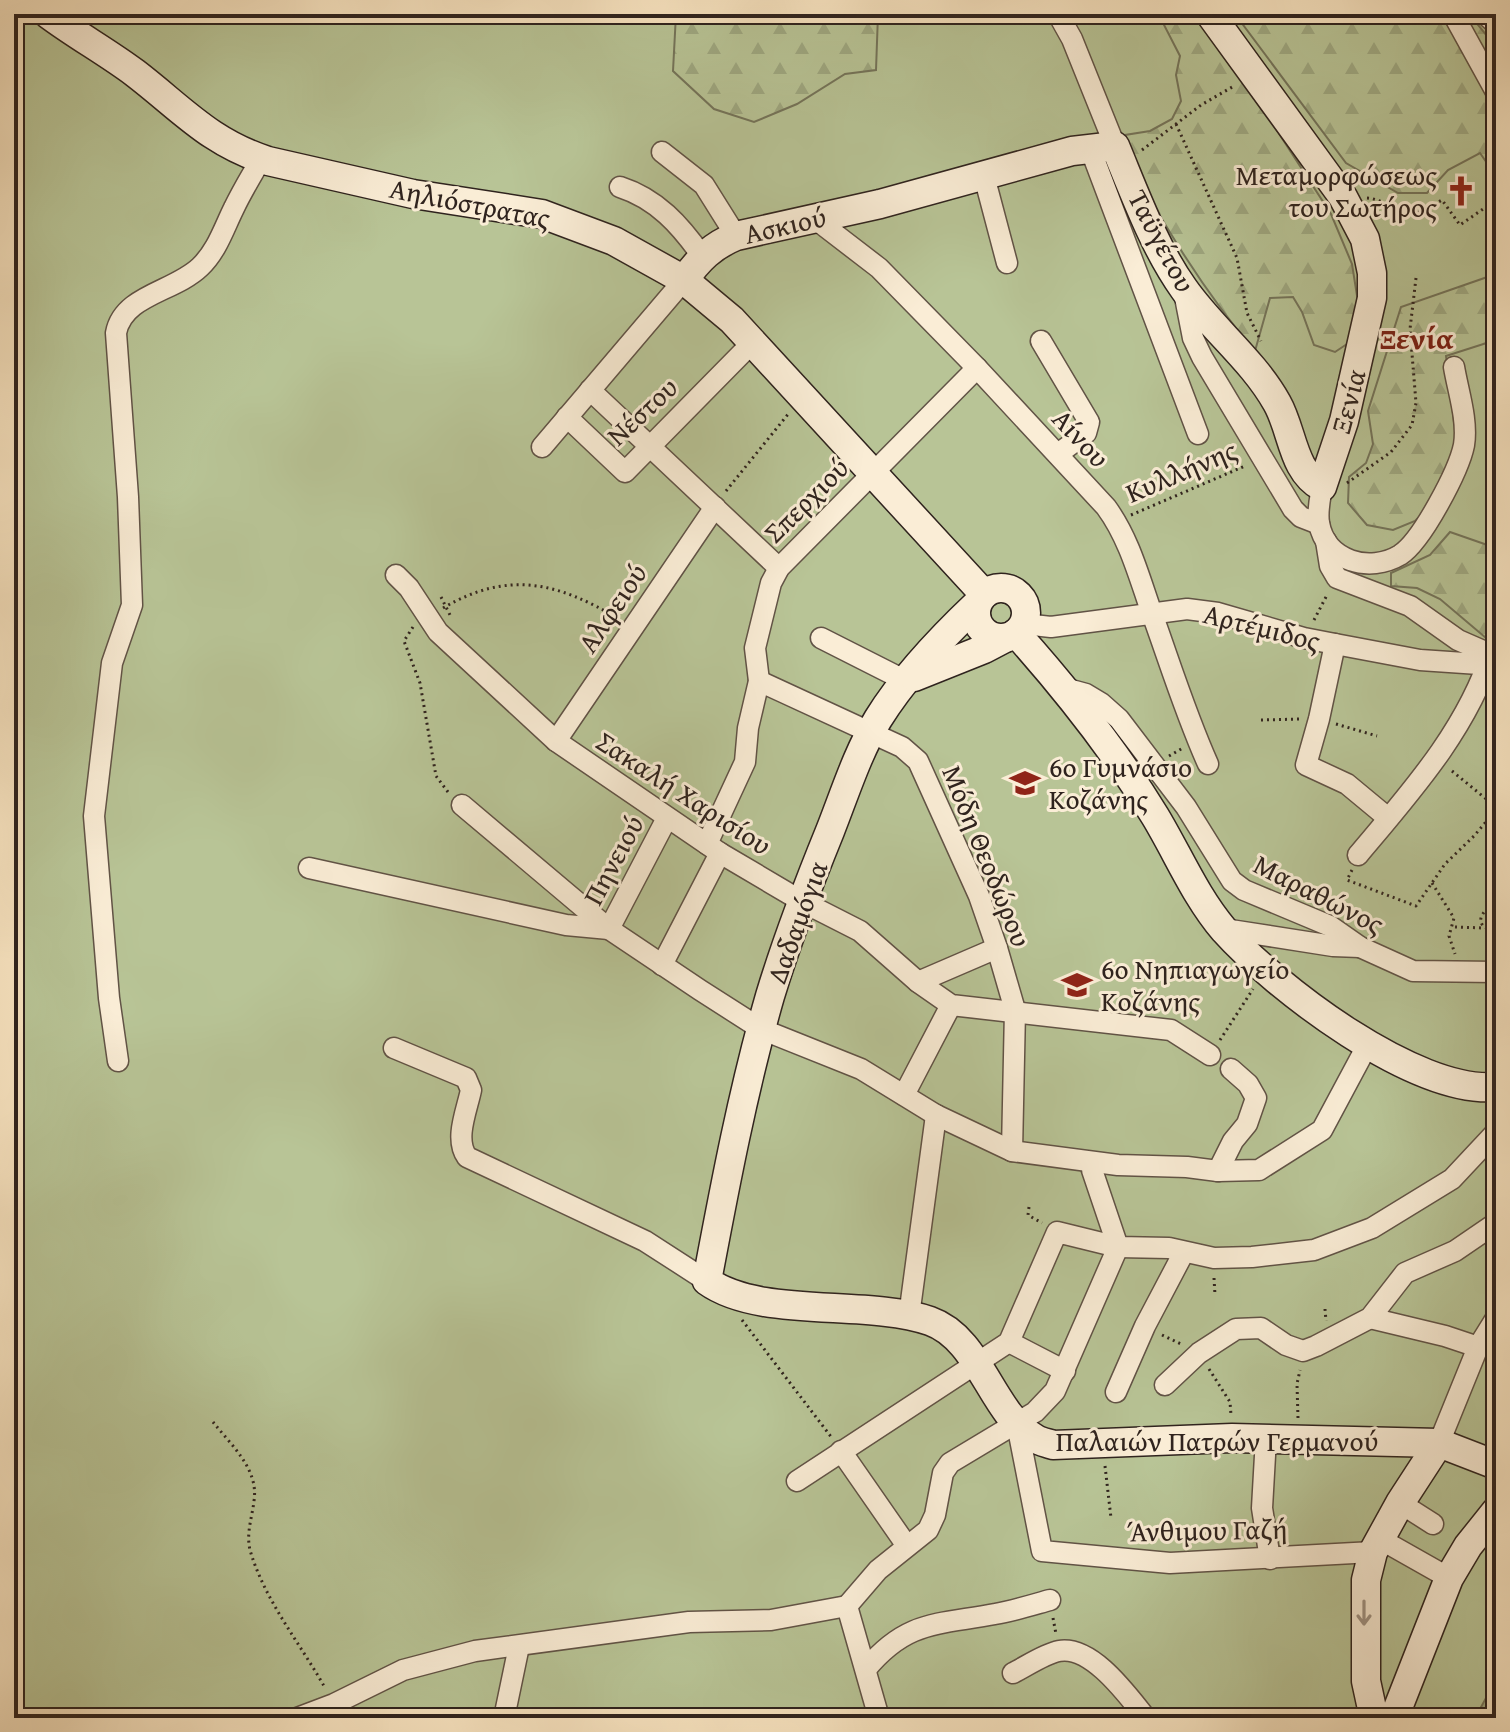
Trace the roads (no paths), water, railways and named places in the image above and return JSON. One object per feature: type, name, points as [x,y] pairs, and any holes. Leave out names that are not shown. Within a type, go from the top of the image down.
[{"type":"street","name":"Αηλιόστρατας","points":[[48,14],[137,75],[200,128],[261,159],[413,194],[542,214],[614,241],[684,280],[718,307],[753,342],[872,473],[980,599],[977,622],[982,629],[988,635],[1015,631]]},
{"type":"street","name":"Ταϋγέτου","points":[[1058,14],[1072,39],[1109,153],[1183,288],[1266,386],[1278,405],[1308,480],[1322,487]]},
{"type":"street","name":"Ξενία","points":[[1210,14],[1343,197],[1365,239],[1372,273],[1372,298],[1344,421],[1322,487],[1322,532]]},
{"type":"street","points":[[1453,14],[1496,92]]},
{"type":"street","points":[[1485,14],[1496,24]]},
{"type":"street","points":[[662,152],[704,185],[736,236]]},
{"type":"street","points":[[1109,153],[1130,255],[1198,434]]},
{"type":"street","name":"Ασκιού","points":[[542,447],[702,256],[719,243],[736,236],[880,204],[984,176],[1109,153]]},
{"type":"street","points":[[118,1061],[109,998],[94,816],[112,663],[132,605],[116,333],[118,321],[132,305],[162,292],[199,268],[215,249],[261,159]]},
{"type":"street","points":[[984,176],[1007,263]]},
{"type":"street","points":[[620,187],[650,199],[686,233],[702,256]]},
{"type":"street","name":"Αίνου","points":[[814,218],[879,268],[1058,454],[1116,521],[1134,561],[1208,764]]},
{"type":"street","points":[[1130,255],[1160,246]]},
{"type":"street","points":[[1183,288],[1193,338],[1202,357],[1293,509],[1322,532],[1340,555],[1363,565],[1389,560],[1407,550],[1446,489],[1464,447],[1465,428],[1454,367]]},
{"type":"street","points":[[1041,341],[1089,422],[1086,433],[1058,454]]},
{"type":"street","name":"Νέστου","points":[[567,417],[625,472],[753,342]]},
{"type":"street","name":"Σπερχιού","points":[[662,965],[713,849],[745,762],[748,728],[759,681],[755,648],[771,583],[779,568],[977,368]]},
{"type":"street","points":[[590,390],[779,568]]},
{"type":"street","name":"Αλφειού","points":[[556,741],[715,507]]},
{"type":"street","points":[[1322,532],[1330,566],[1337,578],[1410,606],[1458,640],[1494,648],[1486,672],[1436,758],[1358,855]]},
{"type":"street","name":"Σακαλή Χαρισίου","points":[[396,575],[409,588],[438,632],[556,741],[713,849],[803,902],[860,931],[918,982],[951,1005]]},
{"type":"street","name":"Αηλιόστρατας","points":[[980,599],[1000,587],[1016,592],[1026,607],[1015,631]]},
{"type":"street","name":"Δαδαμόγια","points":[[714,1285],[734,1138],[761,1029],[803,902],[851,776],[871,733],[906,681],[980,599]]},
{"type":"street","name":"Αρτέμιδος","points":[[906,681],[984,649],[1015,631],[1187,609],[1218,613],[1304,638],[1420,660],[1479,664],[1494,648]]},
{"type":"street","name":"Αηλιόστρατας","points":[[1015,631],[1064,688],[1154,814],[1202,902],[1224,929],[1266,970],[1368,1044],[1416,1069],[1454,1083],[1481,1088],[1496,1087]]},
{"type":"street","points":[[821,638],[906,681]]},
{"type":"street","points":[[1335,644],[1306,765],[1347,784],[1388,818]]},
{"type":"street","name":"Μόδη Θεοδώρου","points":[[759,681],[902,747],[918,761],[979,896],[1015,1010],[1012,1151]]},
{"type":"street","name":"Μαραθώνος","points":[[1064,688],[1086,694],[1119,719],[1186,807],[1232,881],[1244,890],[1330,926],[1360,947],[1413,971],[1484,971]]},
{"type":"street","points":[[462,805],[609,929],[761,1029],[861,1069],[936,1115],[1012,1151],[1118,1165],[1218,1171],[1259,1170],[1322,1130],[1368,1044]]},
{"type":"street","name":"Πηνειού","points":[[609,929],[667,818]]},
{"type":"street","points":[[309,868],[566,925],[609,929]]},
{"type":"street","points":[[1224,929],[1333,946],[1360,947]]},
{"type":"street","points":[[918,982],[997,948]]},
{"type":"street","points":[[904,1095],[951,1005],[1171,1030],[1210,1055]]},
{"type":"street","name":"Παλαιών Πατρών Γερμανού","points":[[394,1048],[466,1078],[469,1082],[471,1090],[461,1139],[467,1157],[645,1241],[714,1285],[779,1304],[821,1305],[909,1316],[941,1326],[976,1363],[1017,1424],[1036,1439],[1053,1445],[1232,1438],[1439,1443],[1496,1465]]},
{"type":"street","points":[[1218,1171],[1233,1141],[1247,1124],[1256,1098],[1248,1084],[1231,1069]]},
{"type":"street","points":[[909,1316],[936,1115]]},
{"type":"street","points":[[797,1481],[1009,1342],[1057,1232],[1118,1247],[1169,1248],[1214,1258],[1314,1250],[1372,1228],[1452,1179],[1496,1132]]},
{"type":"street","points":[[297,1718],[334,1704],[403,1670],[475,1651],[677,1623],[771,1620],[847,1606],[864,1584],[928,1530],[943,1473],[950,1463],[1035,1412],[1055,1391],[1118,1247],[1092,1170]]},
{"type":"street","points":[[1165,1385],[1199,1353],[1236,1329],[1261,1328],[1286,1345],[1303,1351],[1370,1318],[1405,1273],[1455,1251],[1496,1223]]},
{"type":"street","points":[[1116,1392],[1145,1326],[1184,1252]]},
{"type":"street","points":[[1370,1318],[1478,1347]]},
{"type":"street","points":[[1387,1716],[1366,1681],[1366,1580],[1376,1546],[1439,1443],[1478,1347],[1496,1318]]},
{"type":"street","points":[[1009,1342],[1065,1371]]},
{"type":"street","name":"Άνθιμου Γαζή","points":[[1017,1424],[1042,1551],[1156,1562],[1270,1559],[1376,1546]]},
{"type":"street","points":[[1266,1438],[1262,1508],[1270,1559]]},
{"type":"street","points":[[841,1451],[907,1546]]},
{"type":"street","points":[[1400,1503],[1433,1524]]},
{"type":"street","points":[[1387,1716],[1449,1578],[1468,1546],[1496,1511]]},
{"type":"street","points":[[1376,1546],[1449,1578]]},
{"type":"street","points":[[866,1669],[890,1643],[919,1628],[998,1614],[1050,1600]]},
{"type":"street","points":[[847,1606],[879,1718]]},
{"type":"street","points":[[504,1718],[519,1646]]},
{"type":"street","points":[[1013,1673],[1059,1651],[1074,1652],[1110,1675],[1146,1718]]},
{"type":"place","name":"Μεταμορφώσεως του Σωτήρος","points":[[1461,191]]},
{"type":"place","name":"6ο Γυμνάσιο Κοζάνης","points":[[1025,783]]},
{"type":"place","name":"6ο Νηπιαγωγείο Κοζάνης","points":[[1077,985]]},
{"type":"district","name":"Ξενία","points":[[1417,339]]}]
